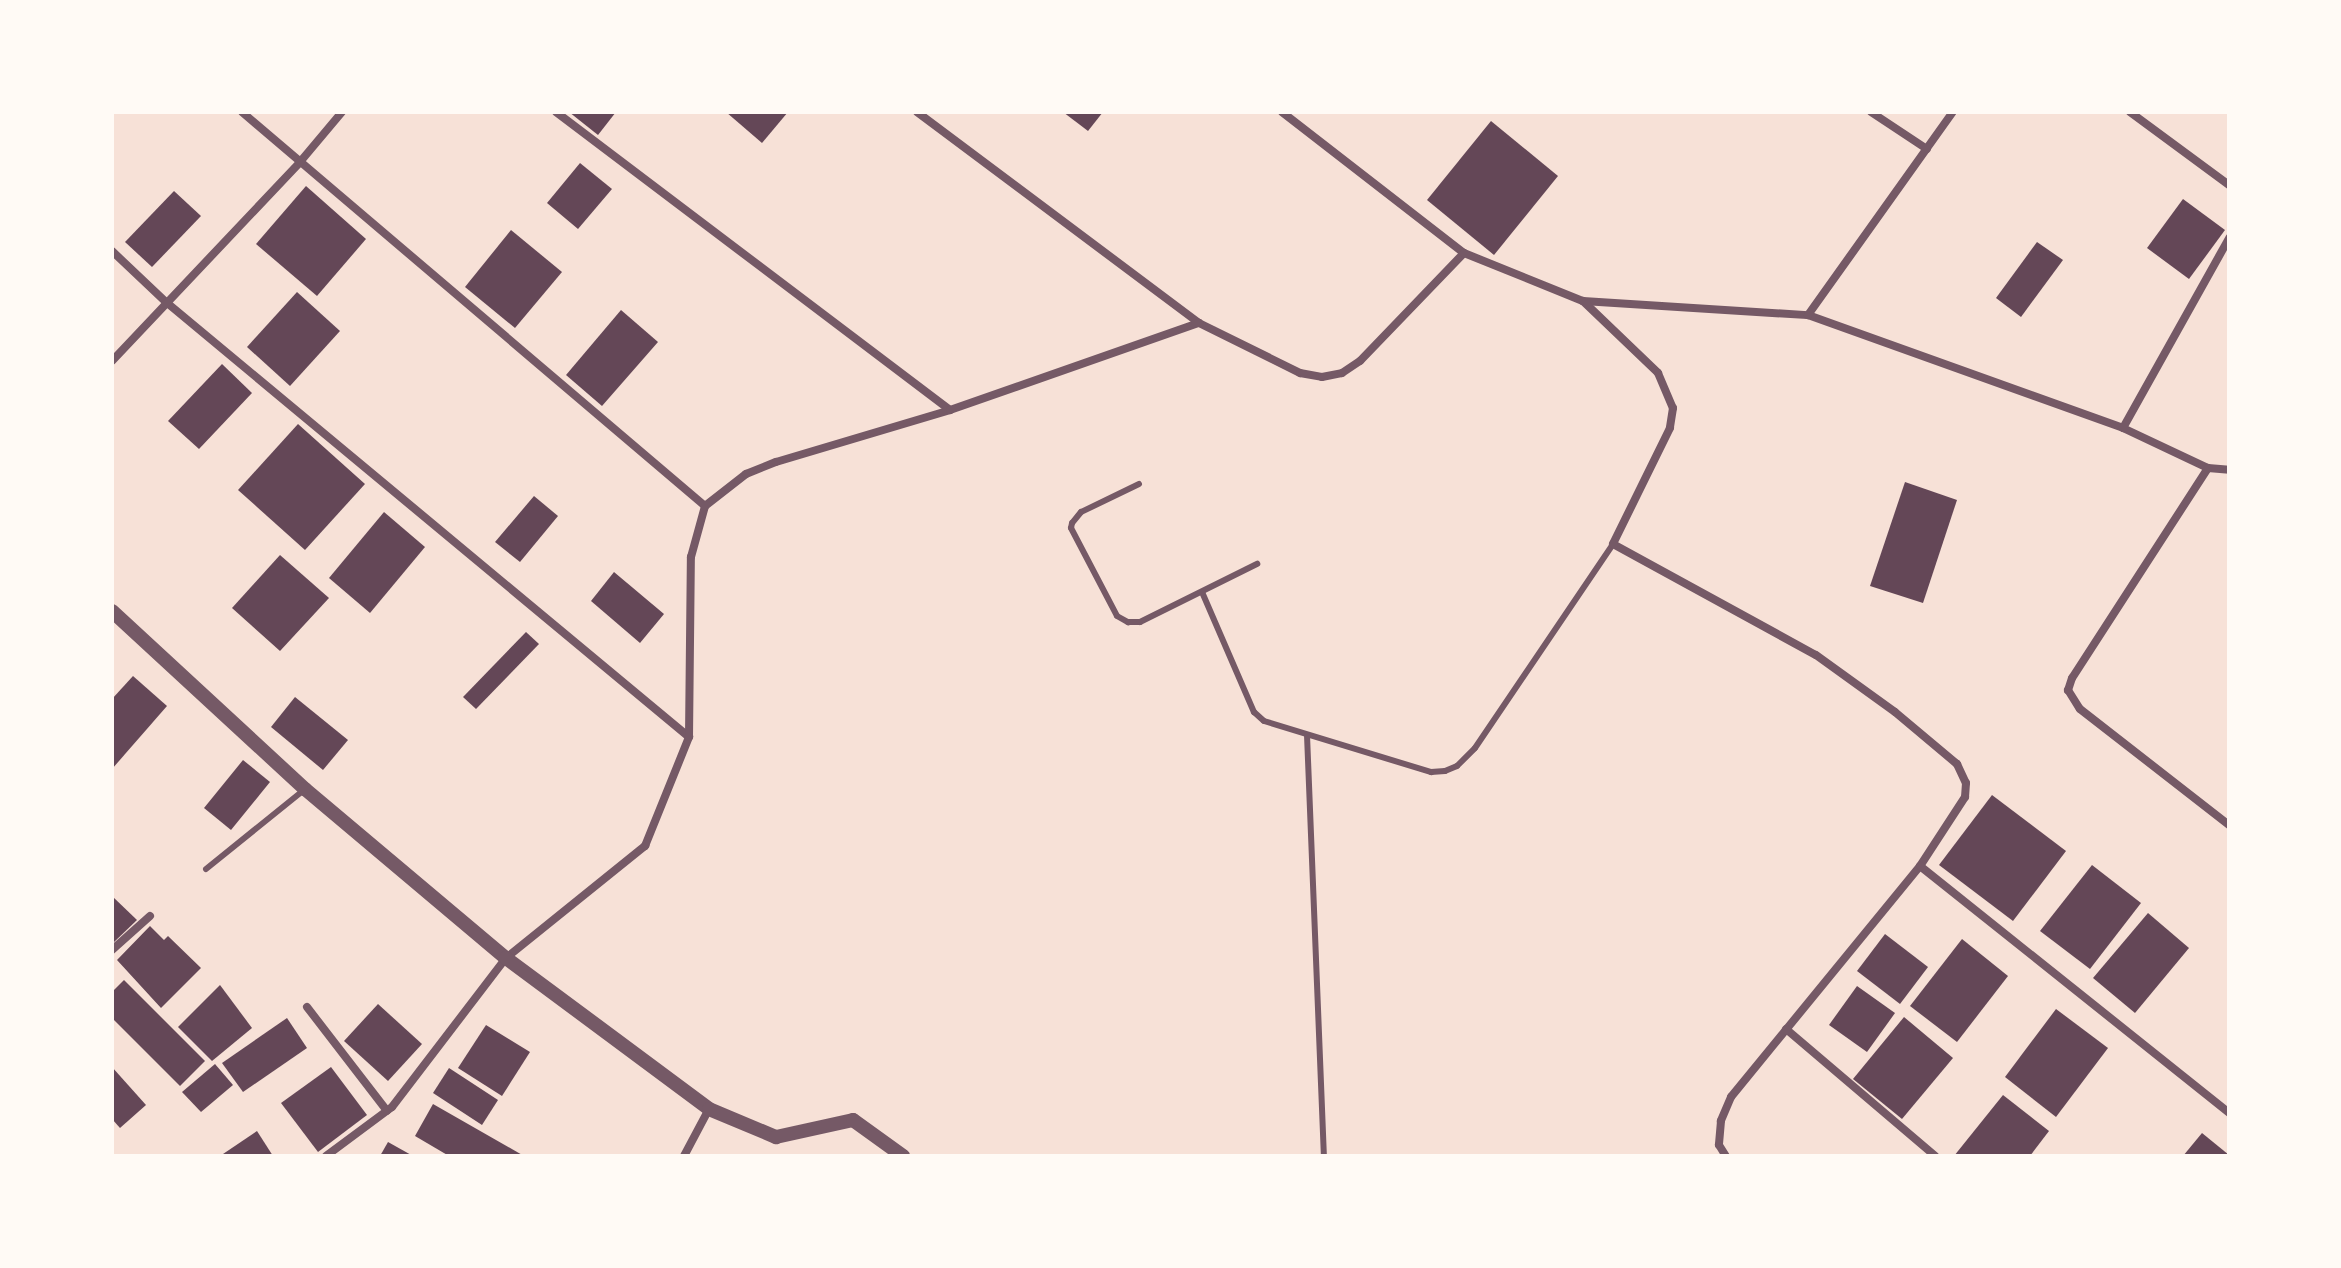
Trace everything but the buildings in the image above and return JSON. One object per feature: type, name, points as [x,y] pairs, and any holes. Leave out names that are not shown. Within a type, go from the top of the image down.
[{"type":"street","points":[[242,112],[705,506]]},
{"type":"street","points":[[112,361],[300,162],[342,112]]},
{"type":"street","points":[[556,112],[950,410]]},
{"type":"street","points":[[917,112],[1199,323],[1300,373],[1322,377],[1342,373],[1360,361],[1464,253]]},
{"type":"street","points":[[1282,112],[1464,253],[1583,301],[1808,315],[2123,428],[2208,468],[2229,470]]},
{"type":"street","points":[[1871,112],[1927,149]]},
{"type":"street","points":[[1808,315],[1953,112]]},
{"type":"street","points":[[2130,112],[2229,185]]},
{"type":"street","points":[[2123,428],[2229,238]]},
{"type":"street","points":[[112,251],[166,302],[689,737]]},
{"type":"street","points":[[1583,301],[1658,373],[1673,408],[1670,428],[1613,544],[1816,655],[1895,712],[1957,764],[1966,783],[1965,797],[1920,866],[1731,1097],[1720,1133],[1719,1145],[1726,1156]]},
{"type":"street","points":[[326,1156],[387,1111],[506,958],[645,846],[689,737],[691,557],[705,506],[728,485],[761,468],[950,410],[1199,323]]},
{"type":"street","points":[[2208,468],[2072,678],[2068,690],[2080,709],[2229,825]]},
{"type":"street","points":[[112,611],[305,789],[506,958],[709,1109],[776,1137],[853,1120],[903,1156]]},
{"type":"street","points":[[1920,866],[2229,1113]]},
{"type":"street","points":[[112,950],[150,916]]},
{"type":"street","points":[[307,1007],[387,1111]]},
{"type":"street","points":[[1786,1029],[1935,1156]]},
{"type":"street","points":[[684,1156],[709,1109]]},
{"type":"lane","points":[[1139,484],[1081,512],[1071,528],[1111,609],[1128,622],[1140,622],[1257,564]]},
{"type":"lane","points":[[1202,592],[1254,712],[1276,727],[1431,772],[1457,766],[1475,748],[1613,544]]},
{"type":"lane","points":[[1307,735],[1324,1156]]},
{"type":"lane","points":[[206,869],[305,789]]}]
